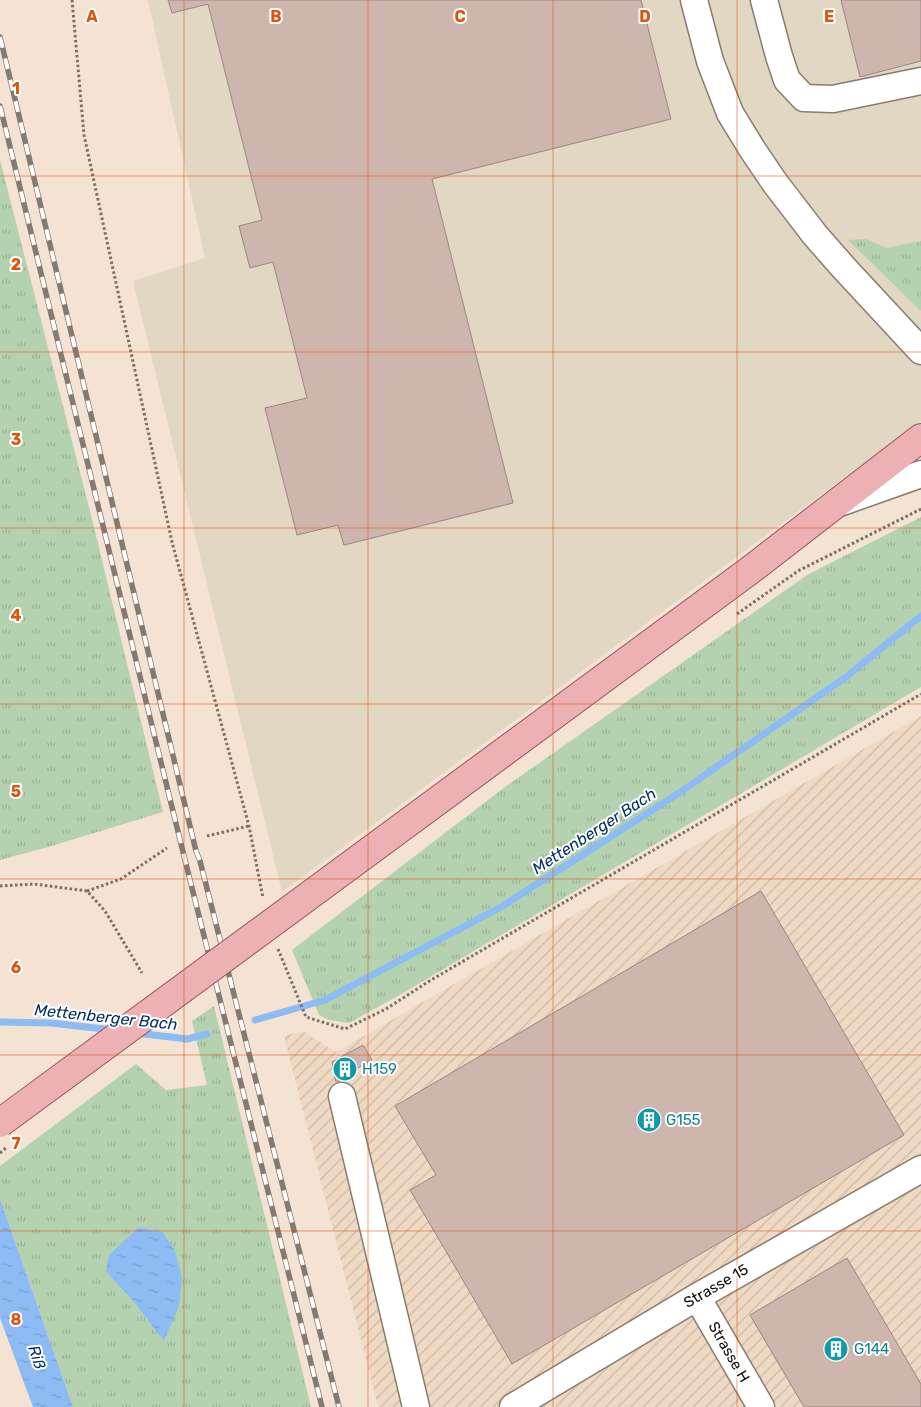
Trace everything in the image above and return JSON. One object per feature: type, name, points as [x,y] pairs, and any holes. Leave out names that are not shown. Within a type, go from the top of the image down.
[{"type":"main road","points":[[0,1123],[749,571],[921,438]]},
{"type":"street","points":[[694,0],[710,61],[734,121],[775,183],[815,235],[843,267],[916,342]]},
{"type":"street","points":[[764,0],[787,80],[804,98],[833,99],[921,81]]},
{"type":"street","points":[[834,505],[921,474]]},
{"type":"street","points":[[342,1096],[416,1407]]},
{"type":"street","name":"Strasse 15","points":[[513,1407],[697,1297],[921,1169]]},
{"type":"street","name":"Strasse H","points":[[697,1297],[760,1407]]},
{"type":"path","points":[[72,0],[84,135],[172,542],[249,826],[207,836]]},
{"type":"path","points":[[297,996],[306,1017],[345,1028],[386,1009],[431,980],[921,694]]},
{"type":"path","points":[[0,886],[34,884],[87,891],[120,879],[166,848]]},
{"type":"path","points":[[87,891],[105,912],[142,972]]},
{"type":"shaded area","points":[[148,0],[921,0],[921,421],[282,892],[133,281],[205,258]]},
{"type":"shaded area","points":[[921,716],[921,1407],[378,1407],[284,1036],[303,1031],[336,1052]]},
{"type":"green space","points":[[0,160],[93,523],[163,812],[0,860]]},
{"type":"green space","points":[[865,239],[887,248],[921,241],[921,311],[848,240]]},
{"type":"green space","points":[[921,517],[921,687],[398,996],[349,1023],[329,1020],[319,1015],[292,950],[505,787],[807,575]]},
{"type":"green space","points":[[214,1006],[311,1407],[73,1407],[0,1199],[0,1166],[136,1064],[166,1090],[207,1085],[192,1021]],"holes":[[[139,1227],[163,1232],[175,1251],[165,1341],[134,1302]]]},
{"type":"water","name":"Riß","points":[[0,1199],[73,1407],[33,1407],[0,1318]]},
{"type":"water","points":[[139,1227],[163,1232],[175,1251],[182,1278],[179,1306],[164,1341],[134,1302],[106,1271],[109,1255]]},
{"type":"building","points":[[168,0],[641,0],[671,119],[432,179],[513,503],[344,545],[338,525],[297,535],[265,408],[307,398],[273,262],[250,268],[239,226],[262,220],[208,4],[172,13]]},
{"type":"building","points":[[841,0],[921,0],[921,61],[860,77]]},
{"type":"building","name":"G155","points":[[761,891],[904,1135],[512,1364],[410,1190],[436,1175],[395,1106]]},
{"type":"building","name":"H159","points":[[363,1045],[372,1060],[345,1075],[345,1079],[336,1082],[332,1062]]},
{"type":"building","name":"G144","points":[[847,1258],[921,1384],[921,1407],[804,1407],[750,1315]]},
{"type":"waterway","name":"Mettenberger Bach","points":[[255,1020],[325,1000],[501,907],[679,793],[846,677],[921,616]]},
{"type":"waterway","name":"Mettenberger Bach","points":[[0,1022],[51,1023],[113,1030]]},
{"type":"waterway","name":"Mettenberger Bach","points":[[136,1033],[187,1039],[207,1034]]},
{"type":"railway","points":[[0,37],[196,851],[339,1407]]},
{"type":"railway","points":[[0,106],[184,856],[322,1407]]},
{"type":"place","name":"H159","points":[[345,1069]]},
{"type":"place","name":"G155","points":[[649,1120]]},
{"type":"place","name":"G144","points":[[836,1349]]}]
